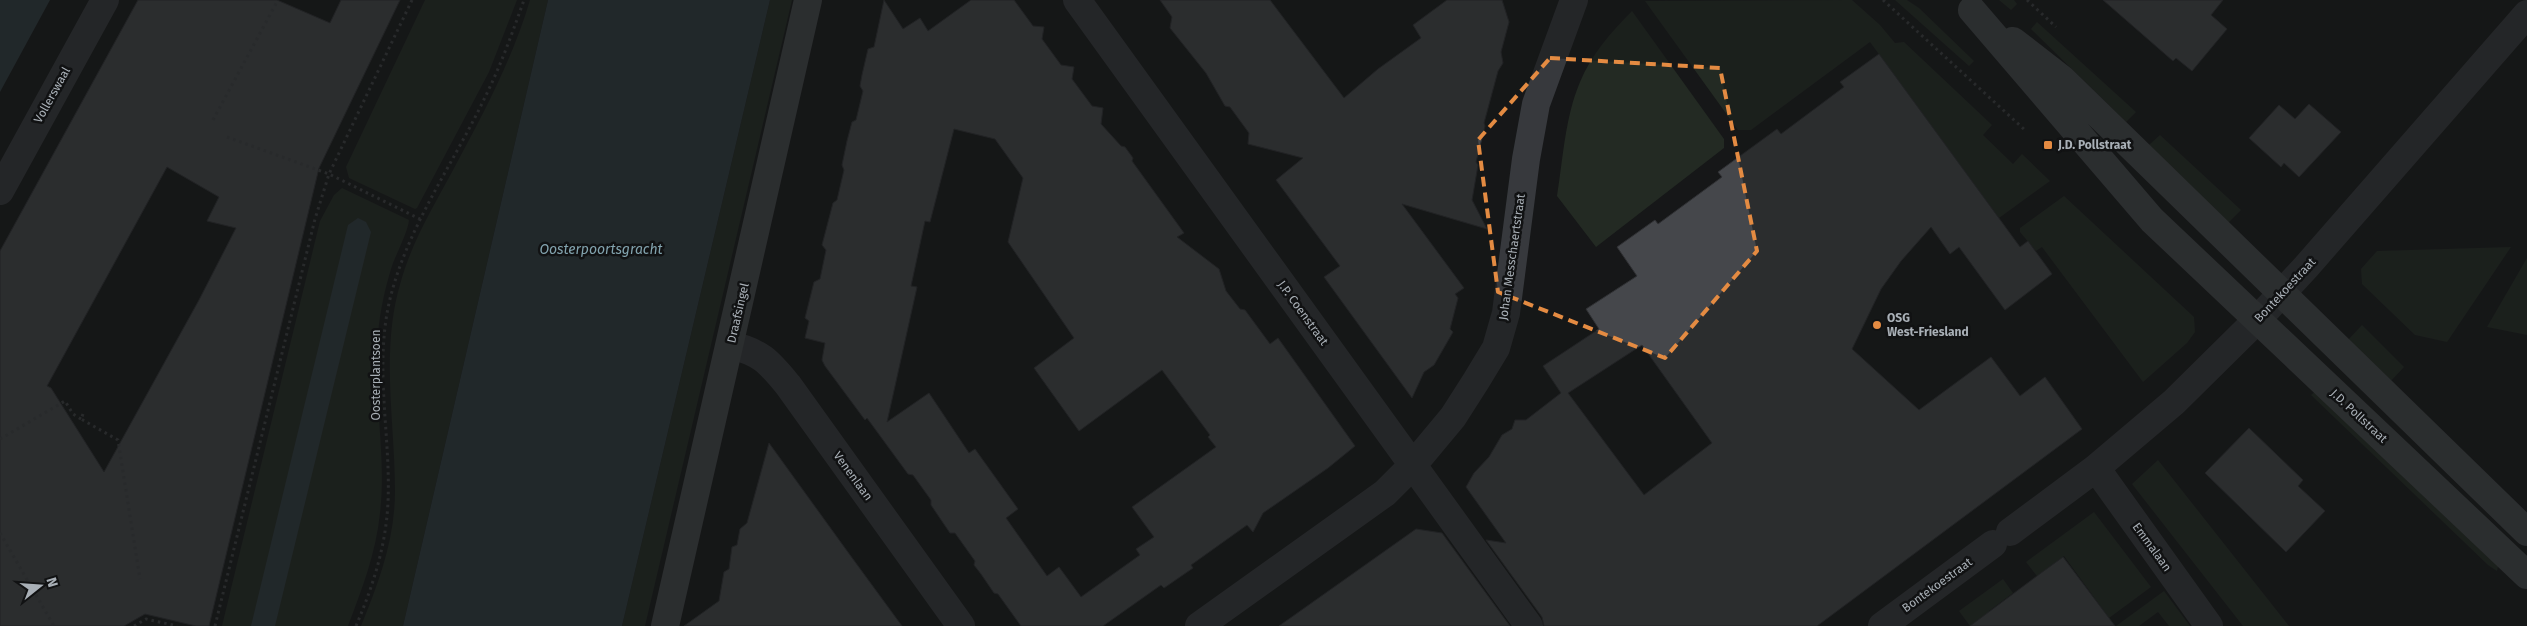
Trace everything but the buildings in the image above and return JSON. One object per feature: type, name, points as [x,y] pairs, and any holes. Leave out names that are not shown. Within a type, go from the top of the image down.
[{"type":"street","name":"Vollerswaal","points":[[0,191],[105,0]]},
{"type":"street","name":"Draafsingel","points":[[665,626],[808,0]]},
{"type":"street","name":"J.P. Coenstraat","points":[[1077,0],[1529,626]]},
{"type":"street","name":"Johan Messchaertstraat","points":[[1199,626],[1385,493],[1413,466],[1453,417],[1496,348],[1506,313],[1536,104],[1574,0]]},
{"type":"street","name":"J.D. Pollstraat","points":[[1966,5],[2062,79],[2527,532]]},
{"type":"street","name":"J.D. Pollstraat","points":[[1966,5],[2152,220],[2527,575]]},
{"type":"street","name":"Bontekoestraat","points":[[1882,626],[2096,468],[2174,402],[2282,293],[2527,14]]},
{"type":"street","name":"Venenlaan","points":[[730,345],[748,349],[765,358],[771,365],[961,626]]},
{"type":"street","name":"Emmalaan","points":[[2096,468],[2209,626]]},
{"type":"path","points":[[213,120],[278,0]]},
{"type":"path","points":[[215,626],[315,219],[329,174],[412,0]]},
{"type":"path","name":"Oosterplantsoen","points":[[356,626],[380,560],[386,528],[388,500],[383,359],[386,324],[399,268],[420,220],[488,92],[524,0]]},
{"type":"path","points":[[227,136],[329,174],[420,220]]},
{"type":"path","points":[[0,439],[65,401],[73,414],[118,440],[140,579]]},
{"type":"path","points":[[80,419],[83,414]]},
{"type":"path","points":[[0,534],[54,626]]},
{"type":"path","points":[[134,626],[146,619],[177,626]]},
{"type":"highlighted area","points":[[1550,58],[1720,68],[1757,251],[1665,358],[1498,292],[1478,140]]},
{"type":"shaded area","points":[[425,0],[517,0],[489,72],[415,209],[349,178],[346,167]]},
{"type":"shaded area","points":[[530,0],[548,0],[403,626],[361,626],[385,560],[394,509],[390,359],[391,333],[401,281],[411,252],[424,225],[496,88],[523,23]]},
{"type":"shaded area","points":[[770,0],[792,0],[645,626],[622,626]]},
{"type":"shaded area","points":[[1852,0],[1880,25],[1895,43],[1904,42],[1992,125],[1983,135],[2013,164],[2022,154],[2050,181],[1999,218],[1870,42],[1751,130],[1738,130],[1645,1]]},
{"type":"shaded area","points":[[1895,0],[1907,0],[1919,8],[1974,61],[1969,66]]},
{"type":"shaded area","points":[[1999,0],[2014,0],[2017,4],[2011,10]]},
{"type":"shaded area","points":[[1632,11],[1724,139],[1724,148],[1596,247],[1557,196],[1565,138],[1575,95],[1590,62],[1602,44]]},
{"type":"shaded area","points":[[2037,22],[2136,112],[2126,122],[2031,29]]},
{"type":"shaded area","points":[[2160,135],[2241,210],[2227,224],[2149,145]]},
{"type":"shaded area","points":[[342,188],[409,220],[389,274],[379,325],[377,378],[382,491],[378,528],[372,557],[348,626],[222,626],[320,221],[334,195]]},
{"type":"shaded area","points":[[2064,196],[2194,317],[2195,332],[2187,343],[2143,382],[2042,247],[2036,251],[2020,232],[2020,228]]},
{"type":"shaded area","points":[[2511,247],[2447,342],[2415,335],[2362,284],[2361,269],[2377,251]]},
{"type":"shaded area","points":[[2527,258],[2527,335],[2487,327]]},
{"type":"shaded area","points":[[2362,325],[2404,367],[2390,382],[2347,341]]},
{"type":"shaded area","points":[[2318,389],[2499,562],[2497,571],[2488,565],[2311,395]]},
{"type":"shaded area","points":[[2158,460],[2289,626],[2243,626],[2132,484]]},
{"type":"shaded area","points":[[2094,512],[2151,587],[2109,618],[2064,556],[2037,576],[2026,562]]},
{"type":"shaded area","points":[[2003,579],[2013,593],[1989,611],[2000,626],[1970,626],[1959,611]]},
{"type":"shaded area","points":[[2164,591],[2190,626],[2169,626],[2158,612],[2139,626],[2116,626]]},
{"type":"water","points":[[0,0],[50,0],[0,92]]},
{"type":"water","name":"Oosterpoortsgracht","points":[[548,0],[770,0],[622,626],[403,626]]},
{"type":"water","points":[[358,218],[366,222],[371,232],[275,626],[251,626],[348,225]]},
{"type":"place","name":"J.D. Pollstraat","points":[[2048,145]]},
{"type":"place","name":"OSG West-Friesland","points":[[1877,325]]}]
